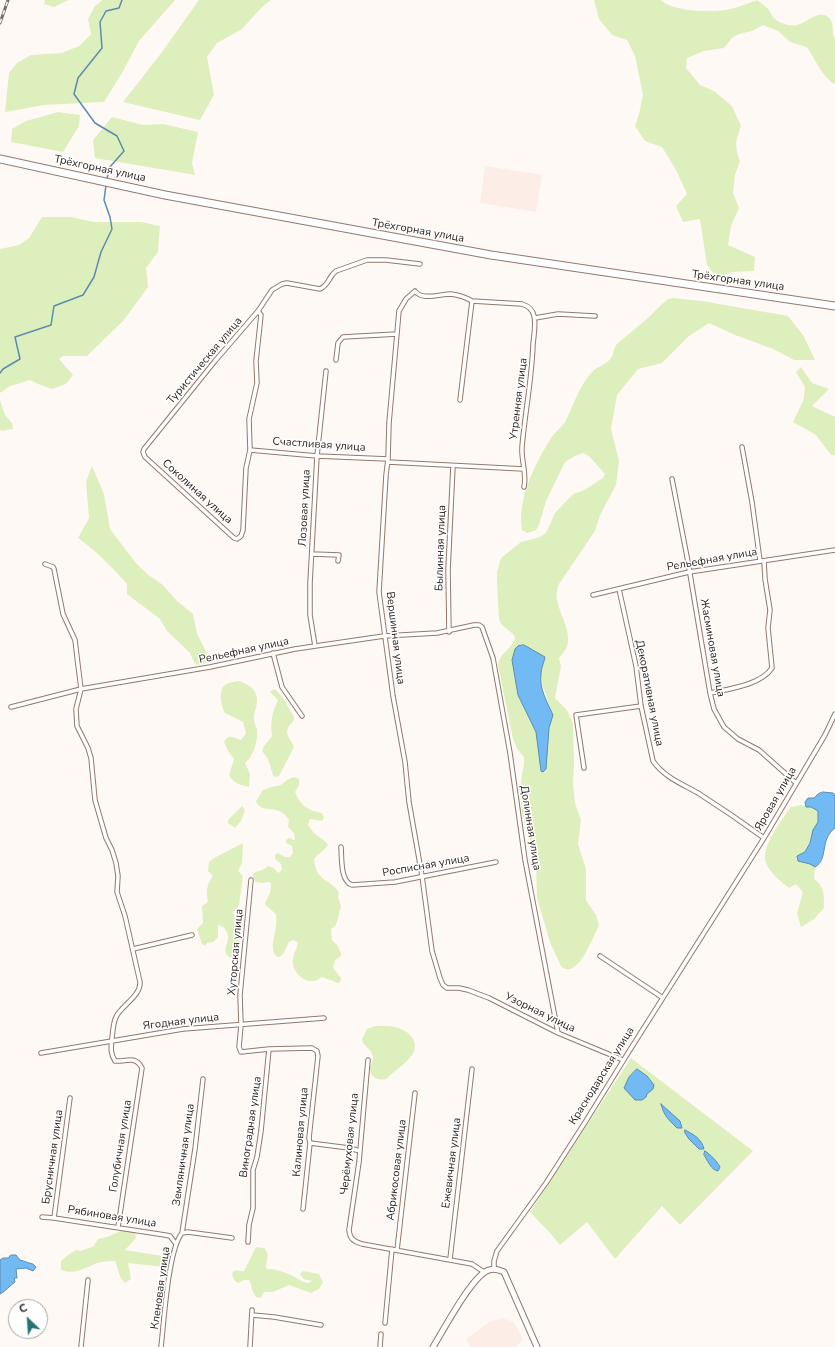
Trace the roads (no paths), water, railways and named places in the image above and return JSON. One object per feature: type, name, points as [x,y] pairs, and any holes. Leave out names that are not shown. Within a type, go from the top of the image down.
[{"type":"highway","name":"Трёхгорная улица","points":[[0,159],[79,177],[165,194],[491,255],[835,306]]},
{"type":"street","name":"Туристическая улица","points":[[145,457],[143,452],[146,446],[215,360],[258,311],[272,290],[282,284],[287,283],[320,289],[328,284],[333,273],[336,271],[367,260],[386,260],[420,264]]},
{"type":"street","name":"Вершинная улица","points":[[447,988],[443,985],[440,978],[432,951],[422,876],[409,802],[405,762],[384,636],[379,586],[388,460],[389,422],[399,311],[406,299],[415,291],[417,294],[424,296],[450,294],[472,300]]},
{"type":"street","points":[[460,400],[472,300],[522,304],[527,306],[534,316],[558,314],[595,316]]},
{"type":"street","points":[[250,450],[250,419],[257,383],[256,361],[260,315],[258,311]]},
{"type":"street","name":"Утренняя улица","points":[[524,487],[526,476],[522,451],[524,422],[529,394],[534,316]]},
{"type":"street","points":[[336,360],[338,343],[343,337],[397,334]]},
{"type":"street","name":"Лозовая улица","points":[[315,646],[309,609],[317,456],[326,371]]},
{"type":"street","points":[[710,693],[738,687],[765,677],[769,674],[772,668],[768,636],[770,610],[742,447]]},
{"type":"street","name":"Счастливая улица","points":[[250,450],[453,466],[524,469]]},
{"type":"street","name":"Соколиная улица","points":[[145,457],[234,538],[237,539],[241,536],[243,530],[246,468],[250,450]]},
{"type":"street","name":"Былинная улица","points":[[449,632],[448,570],[453,466]]},
{"type":"street","name":"Жасминовая улица","points":[[672,479],[688,562],[710,693],[714,708],[724,727],[738,739],[759,750],[796,783]]},
{"type":"street","name":"Рельефная улица","points":[[593,595],[689,572],[835,550]]},
{"type":"street","points":[[312,554],[338,555],[338,561]]},
{"type":"street","points":[[45,564],[53,567],[54,569],[63,614],[75,640],[81,689],[76,709],[77,726],[88,748],[91,758],[95,800],[106,838],[116,863],[118,876],[117,892],[125,916],[140,985],[128,1003],[116,1016],[112,1042]]},
{"type":"street","name":"Декоративная улица","points":[[619,589],[637,670],[641,706],[652,758],[658,768],[665,774],[764,838]]},
{"type":"street","name":"Рельефная улица","points":[[11,707],[81,689],[210,667],[315,646],[384,636],[449,632],[474,625],[482,627]]},
{"type":"street","name":"Долинная улица","points":[[482,627],[494,664],[519,812],[525,860],[558,1033]]},
{"type":"street","points":[[273,654],[282,687],[302,716]]},
{"type":"street","points":[[584,768],[576,715],[641,706]]},
{"type":"street","name":"Яровая улица","points":[[730,892],[825,735],[835,714]]},
{"type":"street","name":"Росписная улица","points":[[341,847],[344,877],[349,884],[352,885],[410,880],[422,876],[496,862]]},
{"type":"street","name":"Хуторская улица","points":[[251,880],[241,977],[241,1025],[239,1047],[240,1051],[269,1050]]},
{"type":"street","name":"Краснодарская улица","points":[[494,1269],[496,1250],[546,1183],[730,892]]},
{"type":"street","points":[[133,949],[192,935]]},
{"type":"street","points":[[600,956],[663,998]]},
{"type":"street","name":"Узорная улица","points":[[447,988],[464,989],[489,998],[558,1033],[623,1060]]},
{"type":"street","name":"Ягодная улица","points":[[41,1053],[183,1029],[324,1018]]},
{"type":"street","name":"Голубичная улица","points":[[112,1042],[111,1053],[115,1061],[135,1060],[142,1068],[118,1227]]},
{"type":"street","name":"Калиновая улица","points":[[269,1050],[312,1048],[317,1051],[318,1056],[303,1209]]},
{"type":"street","name":"Виноградная улица","points":[[248,1242],[249,1225],[253,1208],[253,1170],[260,1138],[269,1050]]},
{"type":"street","name":"Черёмуховая улица","points":[[368,1060],[360,1151],[349,1230],[350,1236],[355,1242],[392,1249]]},
{"type":"street","name":"Ежевичная улица","points":[[450,1259],[472,1069]]},
{"type":"street","name":"Земляничная улица","points":[[182,1233],[204,1079]]},
{"type":"street","name":"Абрикосовая улица","points":[[397,1250],[415,1094]]},
{"type":"street","name":"Брусничная улица","points":[[54,1218],[70,1098]]},
{"type":"street","points":[[310,1143],[349,1148],[360,1151]]},
{"type":"street","name":"Рябиновая улица","points":[[42,1217],[118,1227],[170,1236],[176,1244]]},
{"type":"street","points":[[182,1233],[188,1232],[232,1238]]},
{"type":"street","name":"Кленовая улица","points":[[162,1347],[167,1291],[176,1244],[178,1237],[182,1233]]},
{"type":"street","points":[[385,1322],[392,1249],[472,1264],[484,1272]]},
{"type":"street","points":[[433,1347],[471,1286],[484,1272],[498,1269],[504,1272],[537,1347]]},
{"type":"street","points":[[81,1347],[88,1280]]},
{"type":"street","points":[[250,1347],[252,1310]]},
{"type":"street","points":[[252,1315],[321,1325]]},
{"type":"street","points":[[380,1347],[381,1334]]},
{"type":"water","points":[[524,645],[545,657],[541,672],[541,684],[553,715],[549,728],[546,769],[543,772],[541,771],[536,732],[518,695],[512,660],[515,649],[518,646]]},
{"type":"water","points":[[823,792],[833,793],[835,795],[835,828],[827,838],[822,859],[815,867],[798,861],[797,856],[805,852],[810,843],[813,830],[818,822],[818,811],[811,807],[806,807],[805,802],[808,798],[814,798]]},
{"type":"water","points":[[637,1069],[647,1076],[654,1085],[653,1089],[642,1100],[635,1100],[624,1088],[629,1077]]},
{"type":"water","points":[[661,1104],[680,1121],[682,1128],[677,1128],[669,1120]]},
{"type":"water","points":[[685,1130],[699,1140],[704,1149],[699,1149],[689,1139],[685,1133]]},
{"type":"water","points":[[705,1151],[714,1158],[720,1167],[718,1171],[713,1169],[710,1165],[704,1155]]},
{"type":"water","points":[[11,1255],[16,1255],[20,1260],[33,1264],[36,1267],[33,1271],[26,1268],[16,1269],[17,1278],[14,1278],[15,1282],[0,1294],[0,1260],[3,1258],[8,1258]]},
{"type":"waterway","points":[[107,179],[109,168],[124,151],[117,136],[95,123],[74,94],[78,78],[102,48],[100,22],[106,11],[119,8],[122,0]]},
{"type":"waterway","points":[[0,373],[3,369],[20,359],[15,337],[51,325],[54,306],[83,295],[94,277],[101,252],[112,229],[110,217],[104,200],[106,185]]},
{"type":"railway","points":[[0,23],[8,0]]}]
